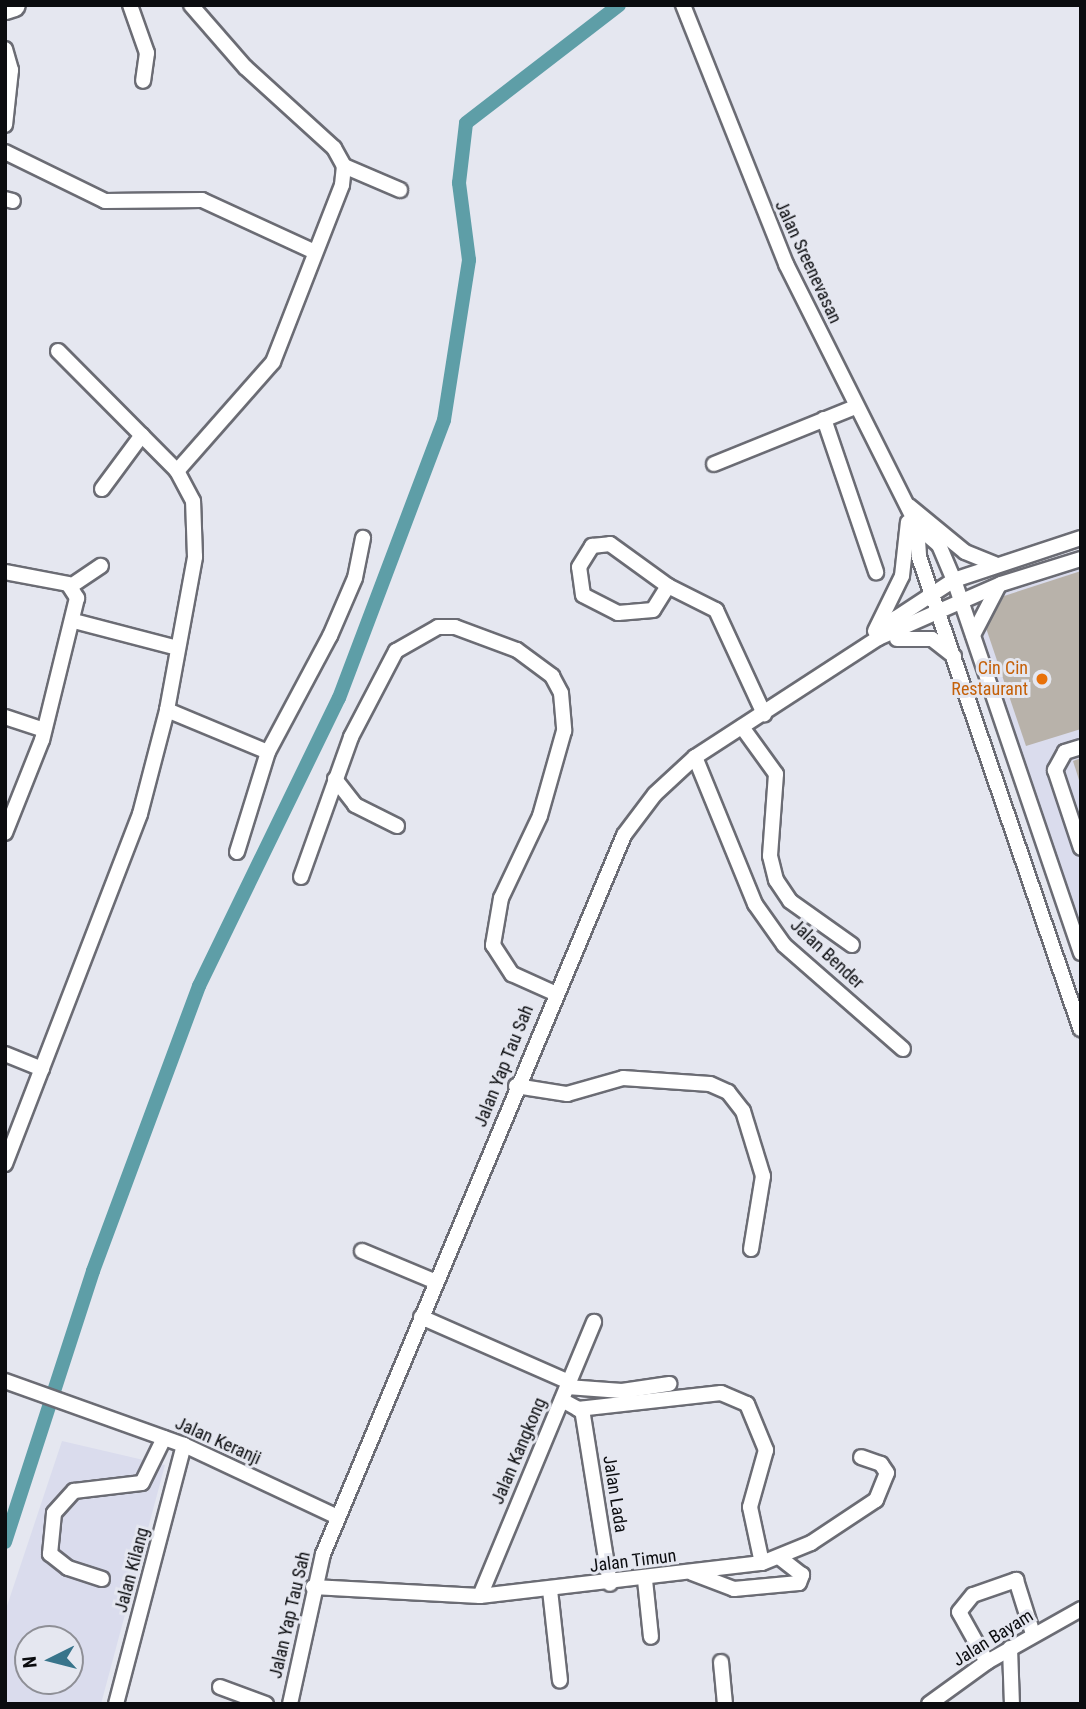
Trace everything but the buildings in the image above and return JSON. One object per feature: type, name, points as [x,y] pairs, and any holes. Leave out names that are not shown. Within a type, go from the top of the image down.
[{"type":"highway","points":[[5,8],[14,5]]},
{"type":"street","points":[[130,5],[147,53],[143,82]]},
{"type":"street","points":[[191,5],[344,166],[400,190]]},
{"type":"street","name":"Jalan Sreenevasan","points":[[683,5],[786,264],[855,407],[917,526]]},
{"type":"street","points":[[5,49],[11,70],[5,125]]},
{"type":"street","points":[[5,152],[106,201],[202,200],[315,252]]},
{"type":"street","points":[[177,471],[273,362],[344,166]]},
{"type":"street","points":[[5,1164],[140,814],[167,710],[197,522],[177,471],[58,351]]},
{"type":"street","points":[[714,464],[855,407]]},
{"type":"street","points":[[824,419],[876,572]]},
{"type":"street","points":[[102,489],[142,435]]},
{"type":"street","points":[[905,503],[965,552],[995,564]]},
{"type":"street","points":[[873,641],[902,576],[905,503]]},
{"type":"street","points":[[917,526],[939,545],[954,580],[1081,953]]},
{"type":"street","points":[[917,526],[919,557],[957,659],[1081,1029]]},
{"type":"street","points":[[237,852],[268,752],[330,636],[355,578],[363,538]]},
{"type":"street","points":[[873,641],[932,593],[954,580],[995,564],[1081,538]]},
{"type":"street","points":[[668,586],[653,610],[618,613],[583,595],[579,567],[592,546],[604,542],[668,586],[716,610],[764,714]]},
{"type":"street","name":"Jalan Yap Tau Sah","points":[[290,1704],[313,1587],[338,1517],[554,993],[624,835],[655,794],[695,757],[873,641],[940,614],[1001,584],[1081,559]]},
{"type":"street","points":[[5,572],[71,586],[101,566]]},
{"type":"street","points":[[973,635],[1001,584]]},
{"type":"street","points":[[5,833],[44,730],[74,621],[77,598],[71,586]]},
{"type":"street","points":[[74,621],[178,648]]},
{"type":"street","points":[[301,877],[335,779],[396,651],[425,631],[455,627],[517,650],[552,676],[561,693],[564,731],[540,816],[492,929],[502,966],[554,993]]},
{"type":"street","points":[[873,641],[921,637],[942,643],[957,659]]},
{"type":"street","points":[[167,710],[268,752]]},
{"type":"street","points":[[5,717],[44,730]]},
{"type":"street","points":[[741,727],[776,774],[770,856],[776,880],[790,901],[852,945]]},
{"type":"street","points":[[1081,747],[1065,752],[1055,770],[1081,848]]},
{"type":"street","name":"Jalan Bender","points":[[695,757],[755,904],[784,945],[903,1049]]},
{"type":"street","points":[[335,779],[355,804],[397,826]]},
{"type":"street","points":[[5,1054],[41,1069]]},
{"type":"street","points":[[516,1086],[567,1094],[623,1078],[710,1084],[728,1091],[743,1111],[763,1176],[751,1249]]},
{"type":"street","points":[[362,1251],[436,1282]]},
{"type":"street","points":[[421,1317],[566,1390],[583,1409],[712,1393],[747,1404],[766,1450],[750,1507],[762,1563]]},
{"type":"street","name":"Jalan Kangkong","points":[[480,1597],[594,1322]]},
{"type":"street","name":"Jalan Keranji","points":[[5,1381],[184,1445],[338,1517]]},
{"type":"street","points":[[566,1390],[622,1391],[669,1384]]},
{"type":"street","name":"Jalan Lada","points":[[583,1409],[610,1584]]},
{"type":"street","points":[[102,1579],[68,1568],[50,1554],[54,1513],[74,1491],[142,1483],[164,1438]]},
{"type":"street","name":"Jalan Kilang","points":[[117,1704],[184,1445]]},
{"type":"street","name":"Jalan Timun","points":[[313,1587],[480,1597],[645,1580],[762,1563],[780,1558],[876,1500],[887,1474],[881,1464],[861,1457]]},
{"type":"street","points":[[692,1573],[734,1589],[799,1583],[802,1575],[780,1558]]},
{"type":"street","points":[[645,1580],[652,1637]]},
{"type":"street","points":[[987,1662],[959,1612],[973,1595],[1016,1580],[1032,1634]]},
{"type":"street","points":[[550,1590],[560,1680]]},
{"type":"street","name":"Jalan Bayam","points":[[929,1704],[987,1662],[1032,1634],[1081,1609]]},
{"type":"street","points":[[1010,1648],[1012,1704]]},
{"type":"street","points":[[721,1661],[725,1704]]},
{"type":"street","points":[[220,1687],[266,1704]]},
{"type":"shaded area","name":"Cin Cin Restaurant","points":[[1081,565],[1081,929],[980,629],[1003,588]]},
{"type":"shaded area","points":[[62,1441],[165,1465],[101,1704],[5,1704],[5,1612]]},
{"type":"waterway","points":[[5,1542],[93,1271],[199,986],[339,698],[444,420],[469,260],[459,183],[466,123],[619,5]]},
{"type":"place","name":"Cin Cin Restaurant","points":[[1042,679]]}]
